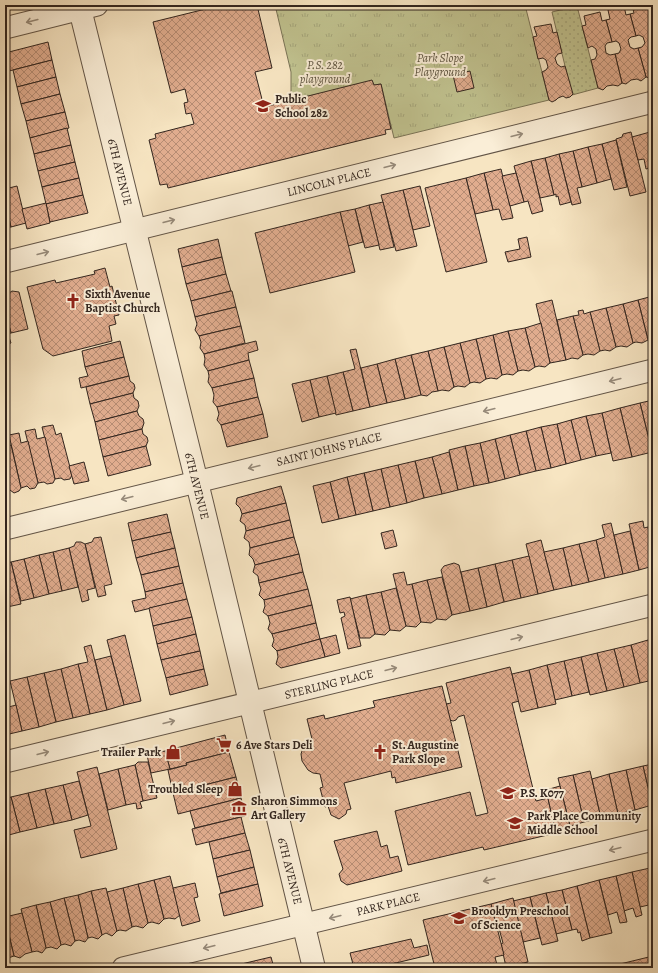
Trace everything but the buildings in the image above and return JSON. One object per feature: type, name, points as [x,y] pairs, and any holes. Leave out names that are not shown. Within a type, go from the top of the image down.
[{"type":"street","points":[[5,28],[85,6]]},
{"type":"street","name":"6TH AVENUE","points":[[85,6],[134,230],[314,968]]},
{"type":"street","name":"LINCOLN PLACE","points":[[5,262],[653,102]]},
{"type":"street","name":"SAINT JOHNS PLACE","points":[[5,529],[653,370]]},
{"type":"street","name":"STERLING PLACE","points":[[5,762],[653,605]]},
{"type":"street","name":"PARK PLACE","points":[[123,968],[653,840]]},
{"type":"green space","name":"Park Slope Playground","points":[[275,5],[525,5],[549,100],[394,138],[381,84],[374,85],[372,81],[291,101],[291,72]]},
{"type":"green space","points":[[577,6],[598,88],[572,95],[552,12]]},
{"type":"place","name":"Public School 282","points":[[263,106]]},
{"type":"place","name":"Sixth Avenue Baptist Church","points":[[73,301]]},
{"type":"place","name":"6 Ave Stars Deli","points":[[224,745]]},
{"type":"place","name":"Trailer Park","points":[[173,752]]},
{"type":"place","name":"St. Augustine Park Slope","points":[[380,752]]},
{"type":"place","name":"Troubled Sleep","points":[[235,789]]},
{"type":"place","name":"P.S. K077","points":[[508,793]]},
{"type":"place","name":"Sharon Simmons Art Gallery","points":[[239,808]]},
{"type":"place","name":"Park Place Community Middle School","points":[[515,823]]},
{"type":"place","name":"Brooklyn Preschool of Science","points":[[459,918]]},
{"type":"park label","name":"P.S. 282 playground","points":[[325,72]]}]
